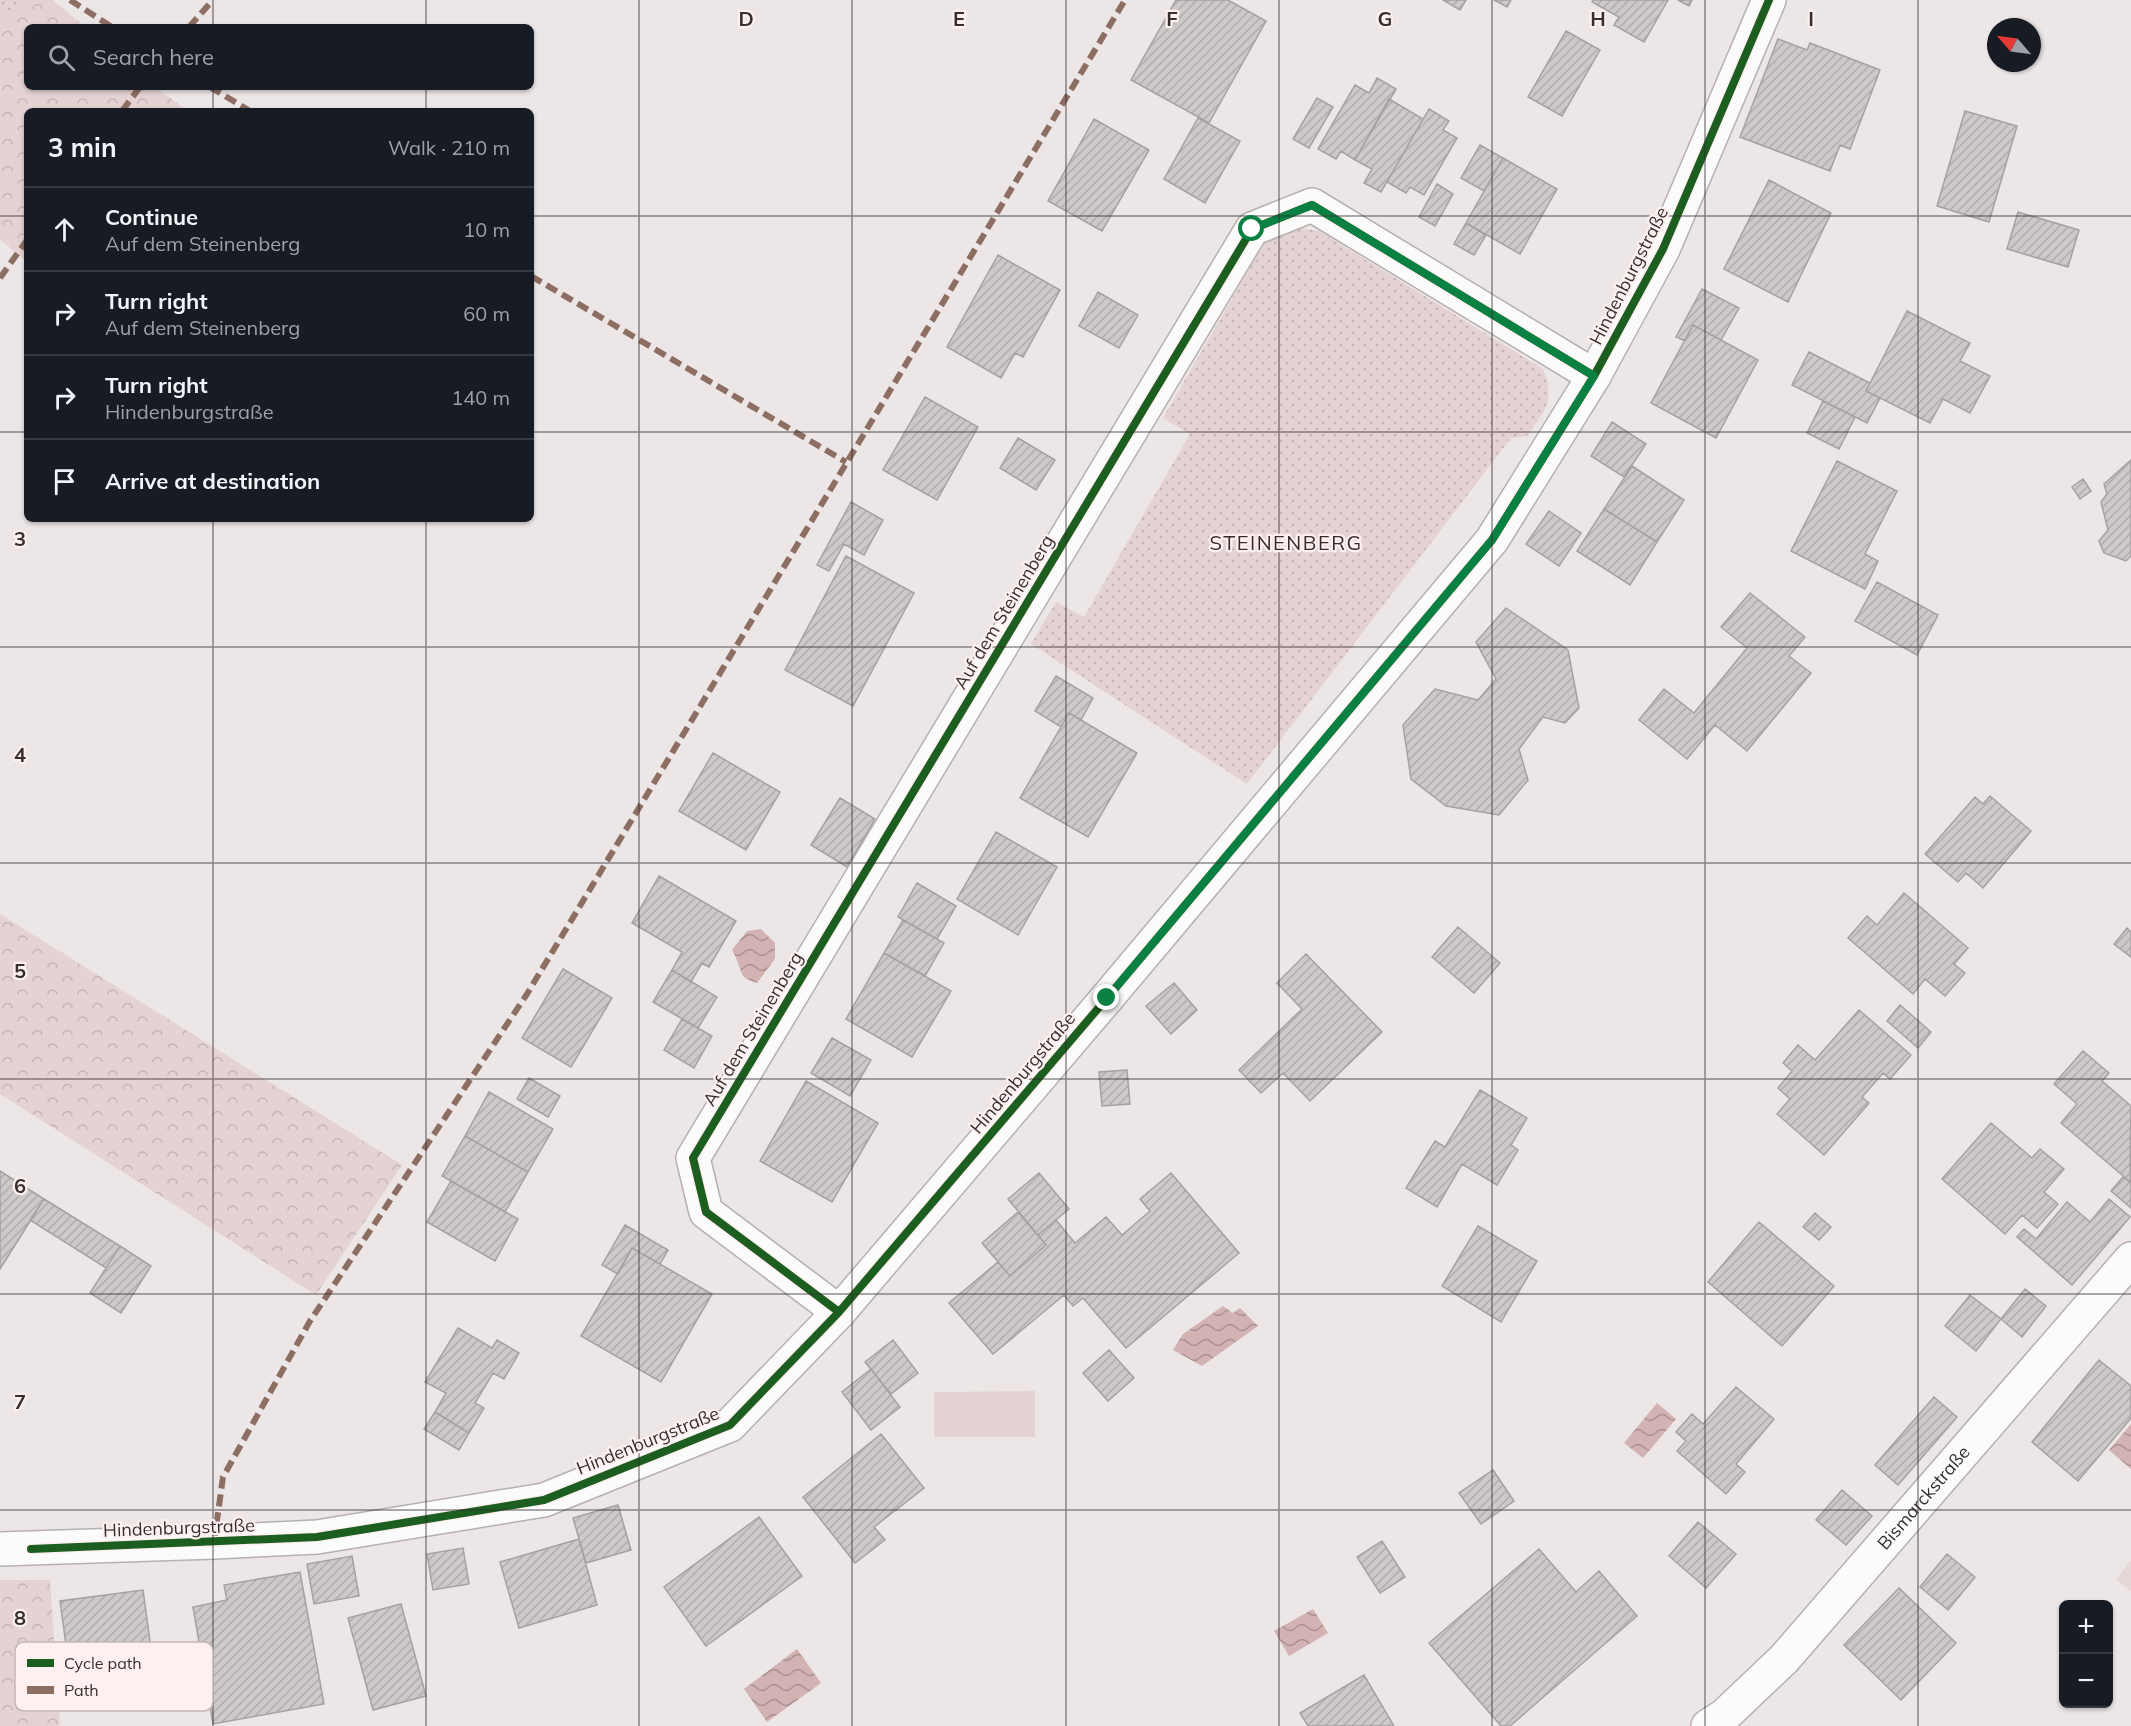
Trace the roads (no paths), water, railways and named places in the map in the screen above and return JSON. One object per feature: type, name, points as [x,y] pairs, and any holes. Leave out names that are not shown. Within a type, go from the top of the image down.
[{"type":"street","name":"Hindenburgstraße","points":[[15,1549],[317,1537],[544,1500],[730,1425],[839,1312],[1492,540],[1594,376],[1663,249],[1769,0]]},
{"type":"street","name":"Auf dem Steinenberg","points":[[839,1312],[706,1212],[693,1158],[1252,229],[1312,205],[1594,376]]},
{"type":"street","name":"Bismarckstraße","points":[[1723,1722],[1784,1659],[2131,1259]]},
{"type":"water","points":[[761,929],[775,943],[775,959],[757,983],[744,977],[732,950],[747,931]]},
{"type":"water","points":[[1223,1306],[1233,1313],[1240,1308],[1258,1326],[1202,1366],[1173,1350],[1183,1334]]},
{"type":"water","points":[[1657,1403],[1676,1419],[1643,1458],[1624,1443]]},
{"type":"water","points":[[2131,1424],[2131,1469],[2109,1450]]},
{"type":"water","points":[[1313,1609],[1328,1633],[1289,1656],[1274,1631]]},
{"type":"water","points":[[797,1649],[821,1683],[767,1722],[744,1689]]},
{"type":"district","name":"STEINENBERG","points":[[1286,543]]}]
